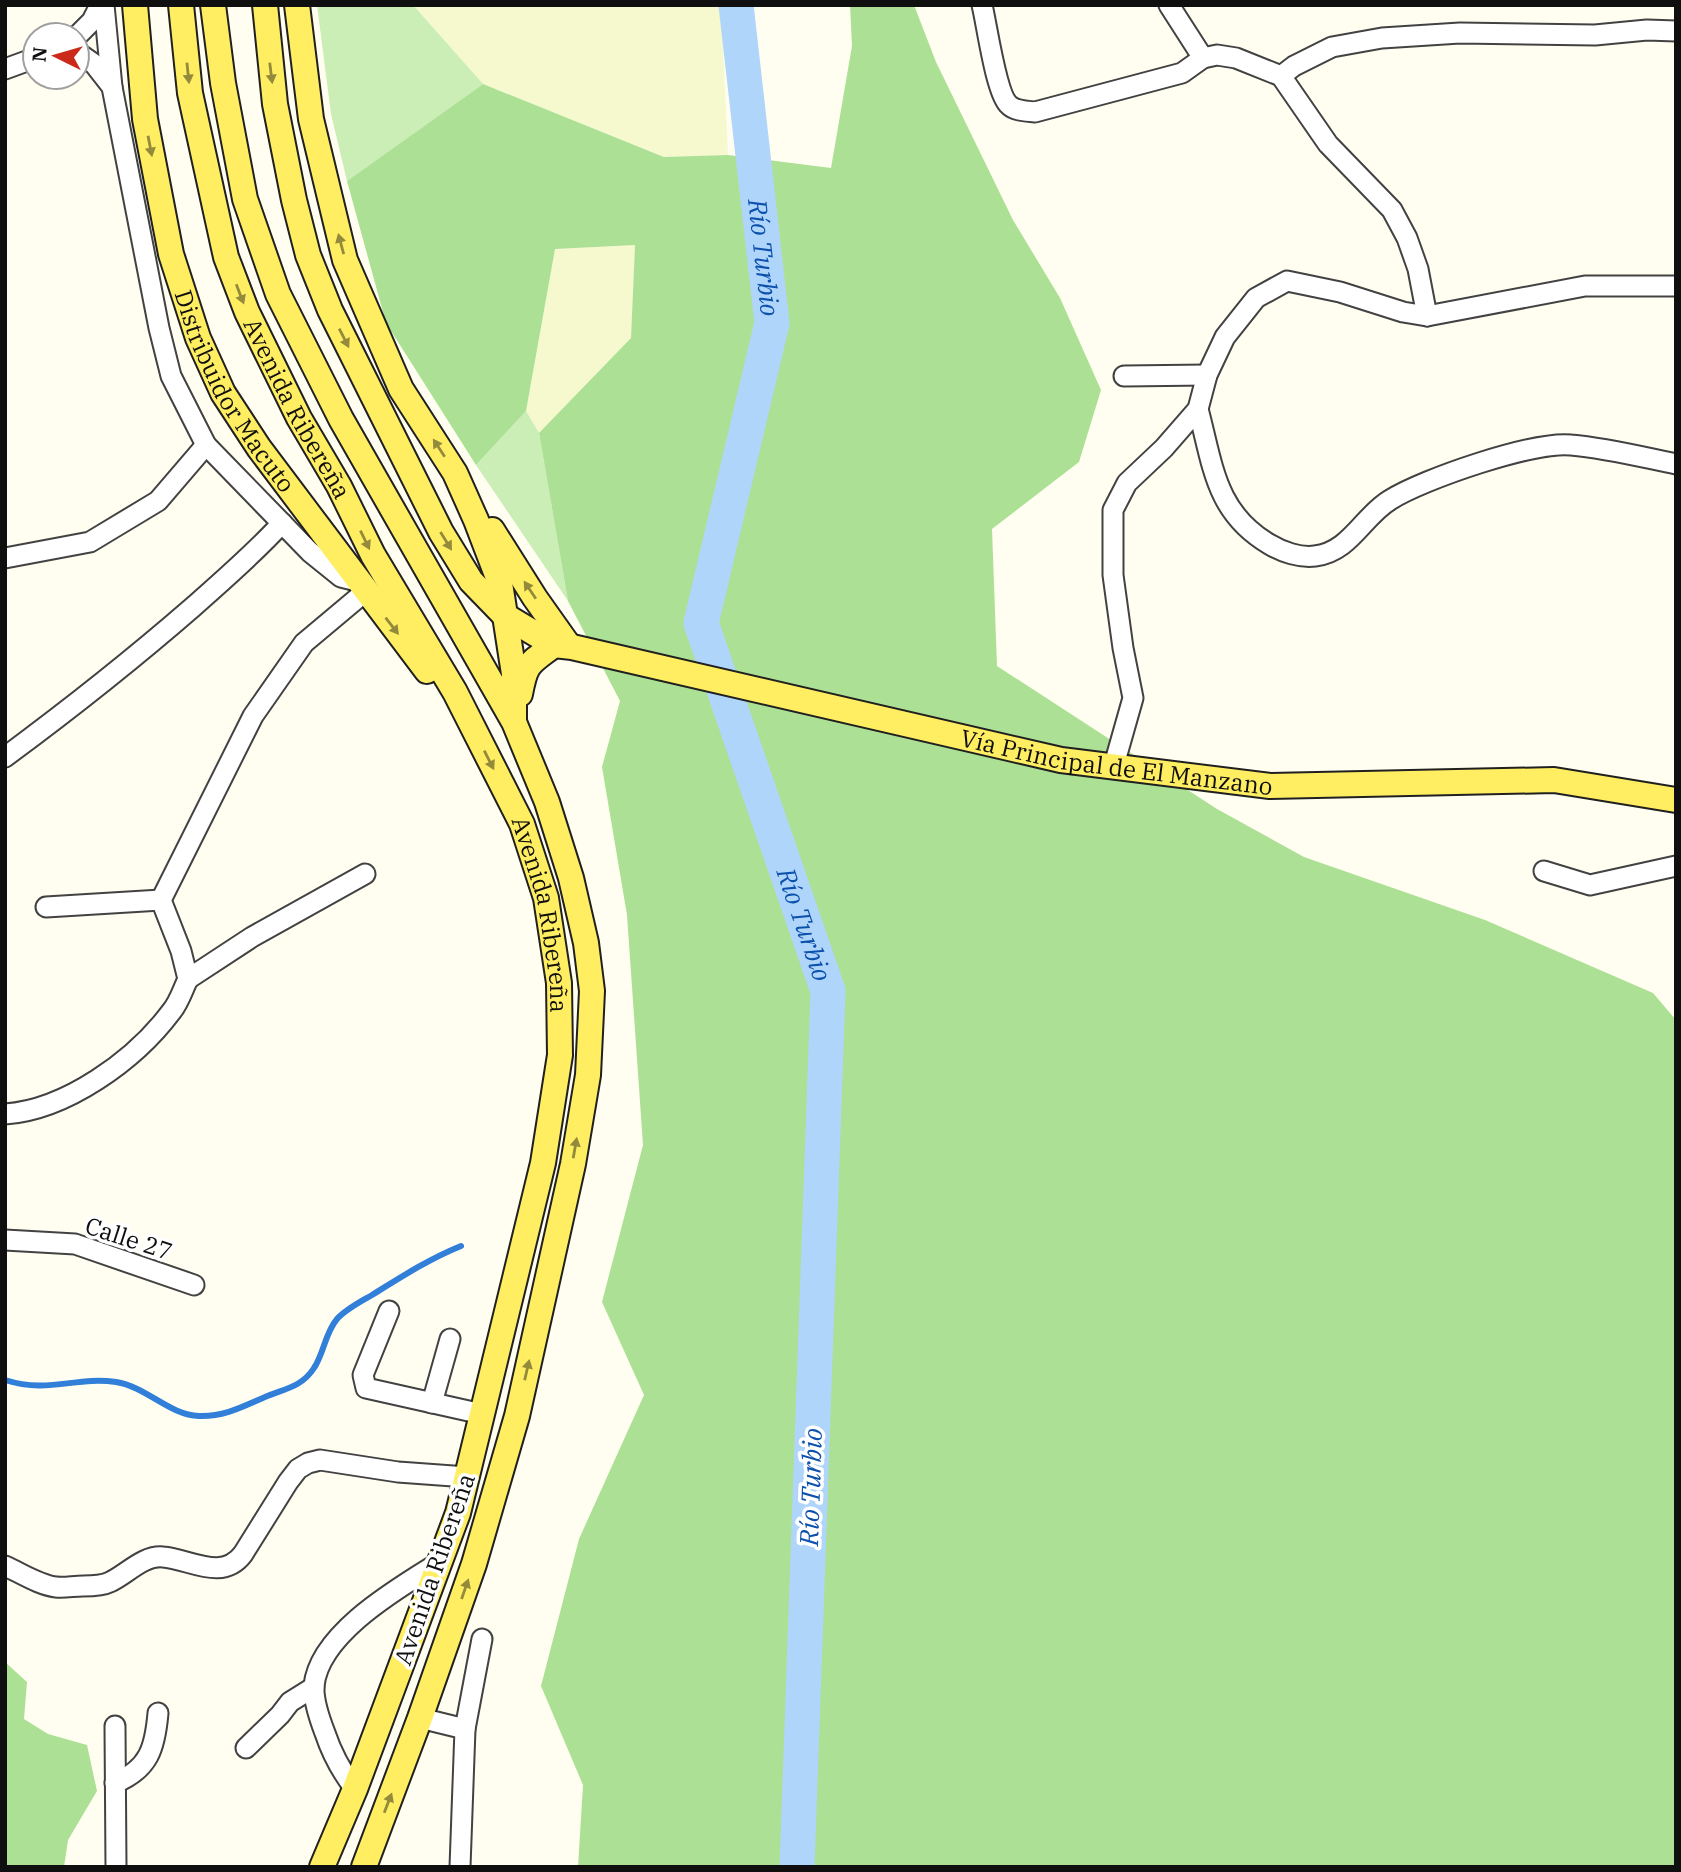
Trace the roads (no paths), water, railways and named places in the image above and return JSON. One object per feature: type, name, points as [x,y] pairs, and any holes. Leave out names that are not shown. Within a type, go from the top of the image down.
[{"type":"main road","name":"Distribuidor Macuto","points":[[135,5],[145,119],[171,254],[198,338],[223,393],[259,448],[361,586],[468,720]]},
{"type":"main road","name":"Avenida Ribereña","points":[[181,5],[190,93],[226,257],[247,313],[299,418],[339,486],[373,555],[455,692],[522,824],[546,898],[559,983],[560,1055],[542,1163],[458,1513],[355,1789],[322,1867]]},
{"type":"main road","name":"Avenida Ribereña","points":[[213,5],[223,83],[245,199],[278,294],[341,419],[514,722],[547,802],[571,878],[586,943],[592,991],[588,1075],[554,1255],[517,1416],[474,1564],[364,1867]]},
{"type":"main road","name":"Vía Principal de El Manzano","points":[[265,5],[275,104],[308,255],[330,310],[441,532],[471,581],[505,615],[565,646],[1061,760],[1270,786],[1554,780],[1676,800]]},
{"type":"main road","points":[[297,5],[312,119],[345,260],[401,389],[472,495],[502,549],[565,646],[526,667],[514,722]]},
{"type":"main road","points":[[455,473],[500,583],[514,674],[514,722]]},
{"type":"street","points":[[91,22],[102,5]]},
{"type":"street","points":[[102,5],[112,87],[159,328],[171,376],[206,445],[325,565],[341,577],[361,586],[304,643],[253,716],[161,900],[181,951],[188,979]]},
{"type":"street","points":[[982,5],[1000,90],[1007,104],[1014,108],[1035,112],[1182,73],[1203,58],[1217,55],[1236,58],[1281,76],[1328,144],[1392,210],[1407,238],[1418,270],[1427,316]]},
{"type":"street","points":[[1169,5],[1203,58]]},
{"type":"street","points":[[1281,76],[1294,66],[1332,47],[1382,38],[1460,33],[1595,36],[1647,30],[1676,31]]},
{"type":"street","points":[[91,62],[112,87]]},
{"type":"street","points":[[146,252],[185,297]]},
{"type":"street","points":[[1114,765],[1133,698],[1113,575],[1113,510],[1127,483],[1164,448],[1198,409],[1207,375],[1225,337],[1256,298],[1287,281],[1340,292],[1403,312],[1427,316],[1585,286],[1676,286]]},
{"type":"street","points":[[1124,376],[1207,375]]},
{"type":"street","points":[[1198,409],[1219,491],[1234,516],[1255,536],[1282,552],[1314,556],[1334,551],[1350,539],[1388,500],[1444,476],[1538,447],[1570,444],[1676,464]]},
{"type":"street","points":[[5,558],[90,542],[158,501],[206,445]]},
{"type":"street","points":[[5,757],[141,653],[260,548],[282,523]]},
{"type":"street","points":[[1544,871],[1590,885],[1676,866]]},
{"type":"street","points":[[5,1114],[22,1113],[74,1093],[128,1058],[172,1011],[188,979],[252,937],[365,874]]},
{"type":"street","points":[[46,908],[161,900]]},
{"type":"street","name":"Calle 27","points":[[5,1240],[75,1244],[194,1285]]},
{"type":"street","points":[[389,1311],[363,1375],[366,1388],[482,1414]]},
{"type":"street","points":[[432,1403],[450,1339]]},
{"type":"street","points":[[5,1566],[54,1587],[109,1583],[135,1566],[162,1556],[194,1566],[230,1566],[237,1563],[298,1469],[320,1460],[398,1472],[467,1477]]},
{"type":"street","points":[[355,1789],[340,1769],[319,1719],[314,1687],[319,1667],[352,1624],[382,1598],[440,1562]]},
{"type":"street","points":[[460,1867],[465,1729],[482,1639]]},
{"type":"street","points":[[246,1748],[280,1716],[290,1702],[314,1687]]},
{"type":"street","points":[[115,1783],[134,1775],[146,1762],[153,1746],[158,1713]]},
{"type":"street","points":[[420,1718],[465,1729]]},
{"type":"street","points":[[115,1726],[116,1867]]},
{"type":"waterway","name":"Río Turbio","points":[[736,5],[772,323],[701,623],[828,991],[797,1867]]},
{"type":"waterway","points":[[5,1380],[35,1385],[116,1382],[138,1389],[188,1414],[208,1416],[225,1413],[292,1387],[304,1379],[317,1362],[330,1330],[341,1315],[415,1269],[461,1246]]}]
